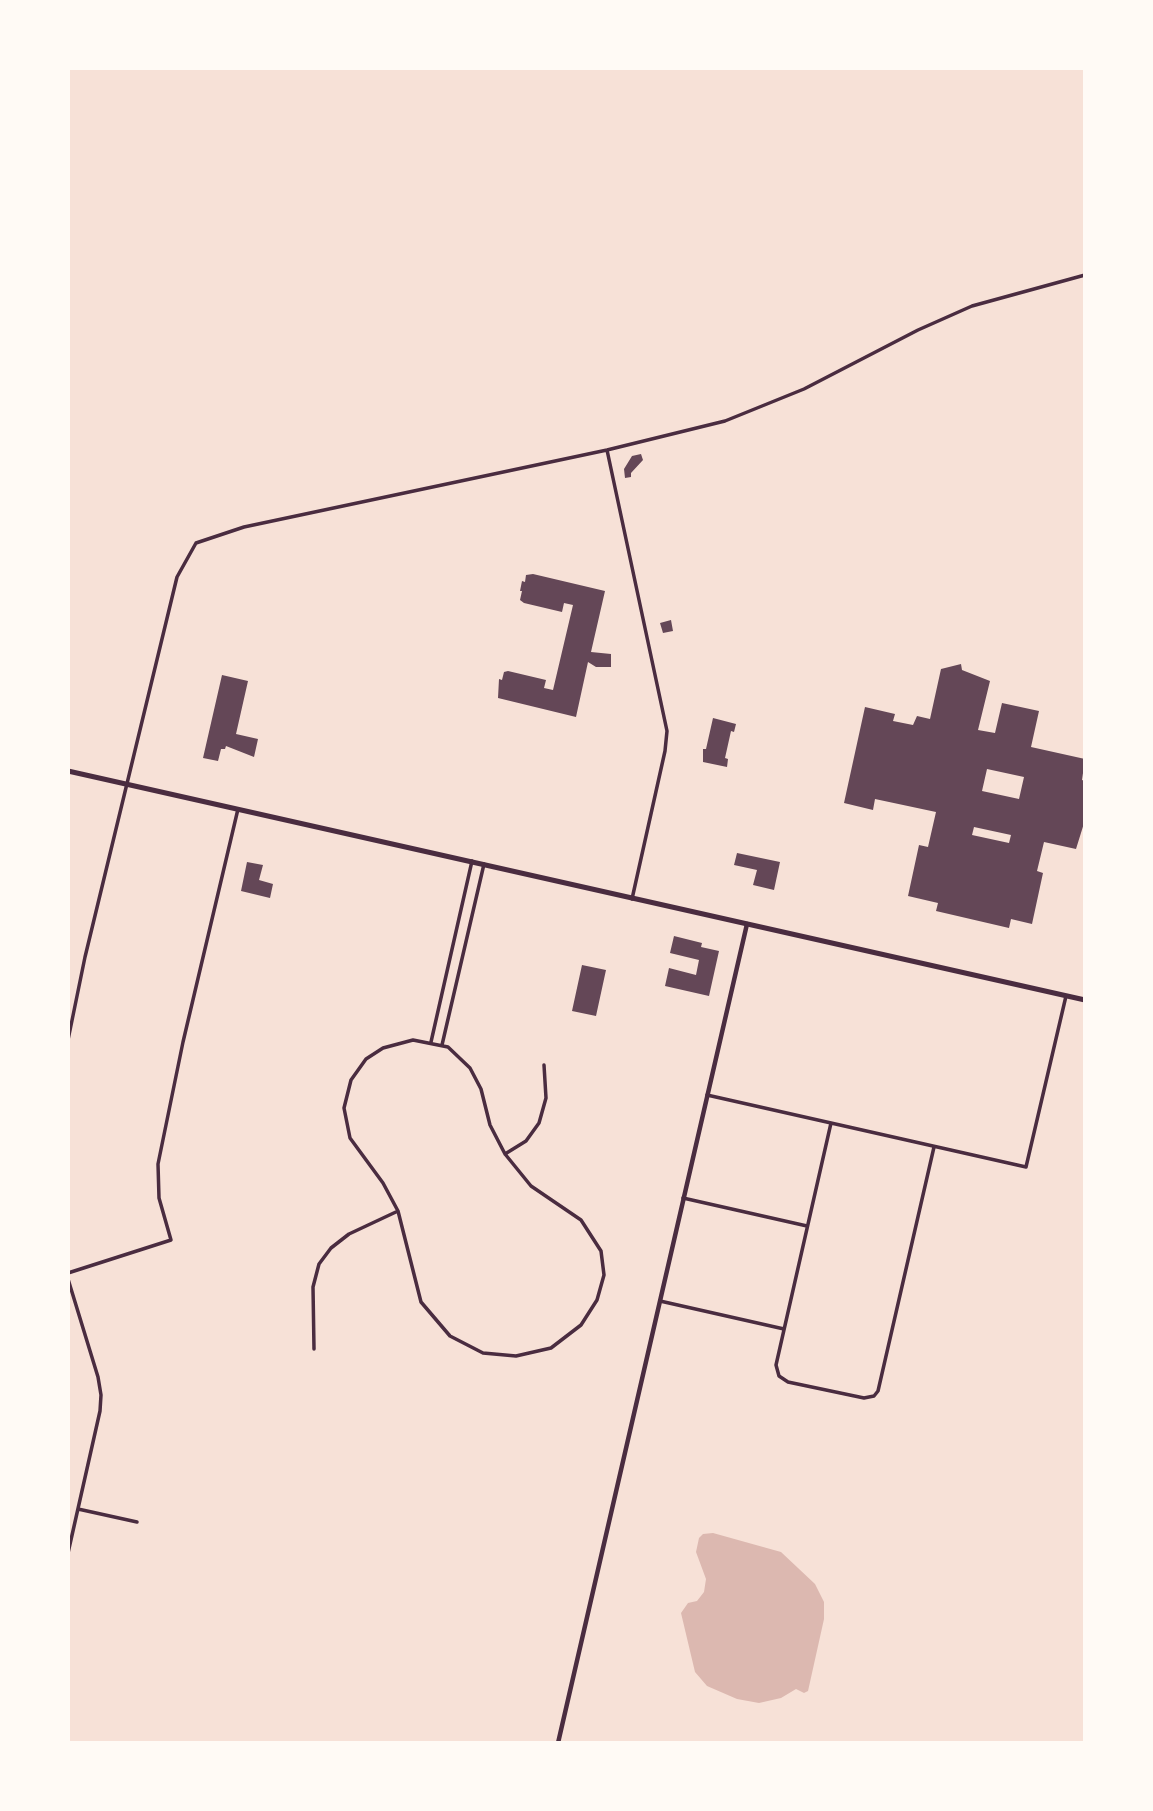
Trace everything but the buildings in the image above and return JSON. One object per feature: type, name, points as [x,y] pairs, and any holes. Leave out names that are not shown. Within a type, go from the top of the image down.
[{"type":"main road","points":[[68,771],[1085,1000]]},
{"type":"street","points":[[68,1040],[85,957],[182,565],[195,543],[206,537],[281,519],[699,428],[754,411],[972,306],[1085,275]]},
{"type":"street","points":[[607,450],[667,731],[632,900]]},
{"type":"street","points":[[68,1273],[171,1240],[159,1198],[158,1164],[183,1042],[238,808]]},
{"type":"street","points":[[431,1042],[472,861]]},
{"type":"street","points":[[442,1045],[484,864]]},
{"type":"street","points":[[558,1743],[747,924]]},
{"type":"street","points":[[706,1095],[1026,1167],[1066,996]]},
{"type":"street","points":[[401,1041],[442,1045],[460,1057],[476,1077],[490,1125],[505,1154],[531,1186],[581,1220],[601,1251],[604,1275],[601,1292],[587,1318],[561,1343],[540,1352],[505,1357],[471,1348],[450,1336],[429,1314],[415,1289],[409,1248],[398,1211],[383,1183],[350,1138],[345,1117],[345,1096],[355,1073],[375,1052],[401,1041]]},
{"type":"street","points":[[505,1154],[526,1141],[539,1123],[546,1097],[544,1065]]},
{"type":"street","points":[[831,1123],[776,1365],[779,1376],[801,1385],[864,1398],[874,1396],[880,1386],[934,1147]]},
{"type":"street","points":[[683,1198],[807,1226]]},
{"type":"street","points":[[314,1349],[313,1287],[319,1264],[335,1243],[398,1211]]},
{"type":"street","points":[[68,1279],[101,1395],[68,1553]]},
{"type":"street","points":[[659,1301],[784,1329]]},
{"type":"street","points":[[78,1509],[137,1522]]},
{"type":"shaded area","points":[[713,1533],[781,1552],[815,1584],[824,1602],[824,1619],[808,1691],[804,1693],[796,1689],[781,1698],[759,1703],[737,1699],[707,1686],[695,1672],[681,1613],[688,1603],[697,1601],[704,1592],[706,1579],[696,1552],[699,1538],[703,1534]]}]
